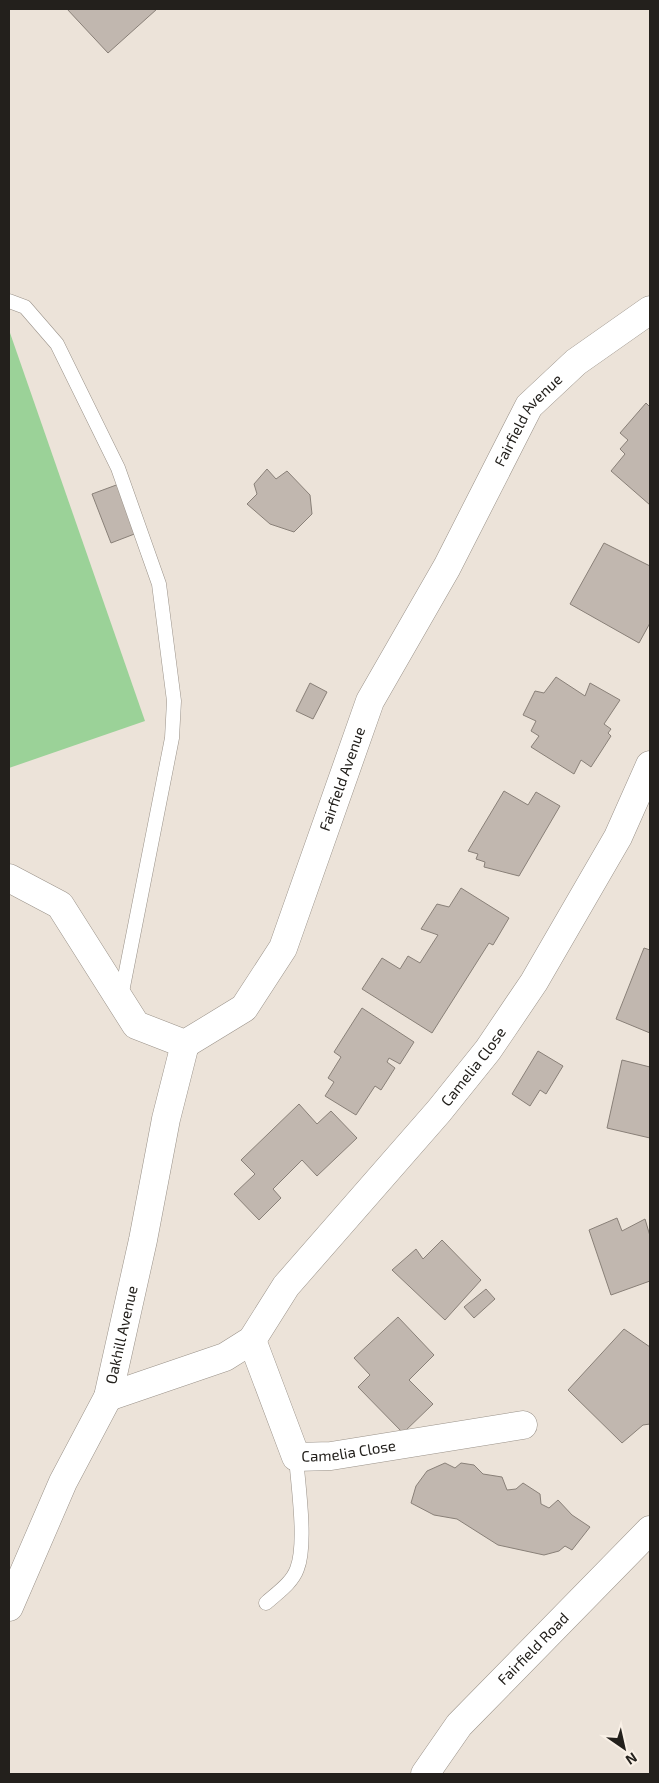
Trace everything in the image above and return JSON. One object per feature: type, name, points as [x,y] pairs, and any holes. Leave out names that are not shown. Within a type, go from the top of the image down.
[{"type":"street","name":"Fairfield Avenue","points":[[185,1044],[244,1008],[283,948],[370,701],[447,567],[529,406],[576,362],[650,310]]},
{"type":"street","name":"Camelia Close","points":[[108,1397],[225,1357],[252,1340],[286,1286],[439,1111],[488,1050],[534,982],[618,837],[650,765]]},
{"type":"street","points":[[9,878],[60,904],[136,1025],[185,1044]]},
{"type":"street","name":"Oakhill Avenue","points":[[12,1592],[63,1482],[108,1397],[143,1240],[166,1119],[185,1044]]},
{"type":"street","name":"Camelia Close","points":[[252,1340],[296,1456],[331,1456],[523,1425]]},
{"type":"street","name":"Fairfield Road","points":[[424,1774],[459,1725],[650,1530]]},
{"type":"lane","points":[[9,301],[25,307],[57,344],[118,468],[160,584],[174,701],[172,738],[120,1000]]},
{"type":"lane","points":[[266,1603],[290,1581],[297,1569],[301,1539],[296,1456]]},
{"type":"green space","points":[[9,330],[145,721],[9,768]]},
{"type":"building","points":[[67,9],[157,9],[108,53]]},
{"type":"building","points":[[646,403],[650,407],[650,505],[611,471],[625,454],[620,449],[628,440],[620,433]]},
{"type":"building","points":[[267,469],[276,479],[287,471],[310,495],[312,514],[294,532],[270,524],[247,504],[257,494],[254,484]]},
{"type":"building","points":[[119,484],[137,533],[111,543],[92,494]]},
{"type":"building","points":[[604,543],[650,566],[650,623],[639,643],[570,604]]},
{"type":"building","points":[[556,677],[585,696],[590,683],[620,700],[604,724],[611,729],[608,733],[611,736],[591,767],[581,760],[574,774],[531,747],[539,736],[531,731],[536,721],[523,715],[535,691],[544,693]]},
{"type":"building","points":[[310,683],[327,692],[313,719],[296,711]]},
{"type":"building","points":[[504,791],[528,805],[536,792],[560,806],[519,876],[484,867],[485,862],[476,859],[478,854],[468,851]]},
{"type":"building","points":[[461,888],[509,918],[493,945],[489,943],[432,1033],[362,989],[382,958],[400,969],[408,956],[420,963],[438,935],[421,929],[437,904],[449,907]]},
{"type":"building","points":[[644,948],[650,950],[650,1033],[616,1019]]},
{"type":"building","points":[[362,1008],[414,1042],[400,1064],[389,1058],[387,1062],[395,1068],[381,1090],[375,1086],[356,1115],[325,1096],[334,1082],[328,1078],[341,1057],[334,1052]]},
{"type":"building","points":[[538,1051],[563,1066],[546,1094],[540,1090],[530,1106],[512,1094]]},
{"type":"building","points":[[622,1060],[650,1067],[650,1138],[607,1128]]},
{"type":"building","points":[[299,1104],[317,1124],[331,1111],[357,1138],[317,1176],[302,1160],[273,1189],[281,1198],[259,1220],[234,1194],[255,1174],[241,1160]]},
{"type":"building","points":[[617,1218],[622,1231],[645,1219],[650,1236],[650,1281],[611,1295],[589,1230]]},
{"type":"building","points":[[442,1240],[481,1280],[445,1320],[392,1270],[416,1249],[423,1259]]},
{"type":"building","points":[[486,1289],[495,1299],[474,1318],[464,1307]]},
{"type":"building","points":[[398,1317],[434,1355],[409,1380],[433,1404],[403,1433],[358,1387],[370,1375],[354,1358]]},
{"type":"building","points":[[624,1329],[650,1347],[650,1424],[643,1425],[622,1443],[568,1390]]},
{"type":"building","points":[[445,1463],[455,1468],[461,1463],[474,1465],[483,1474],[502,1477],[507,1490],[516,1489],[523,1483],[540,1494],[541,1504],[549,1508],[558,1500],[572,1515],[590,1527],[572,1550],[565,1546],[559,1551],[544,1555],[498,1545],[457,1519],[434,1515],[411,1503],[416,1486],[427,1471]]}]
